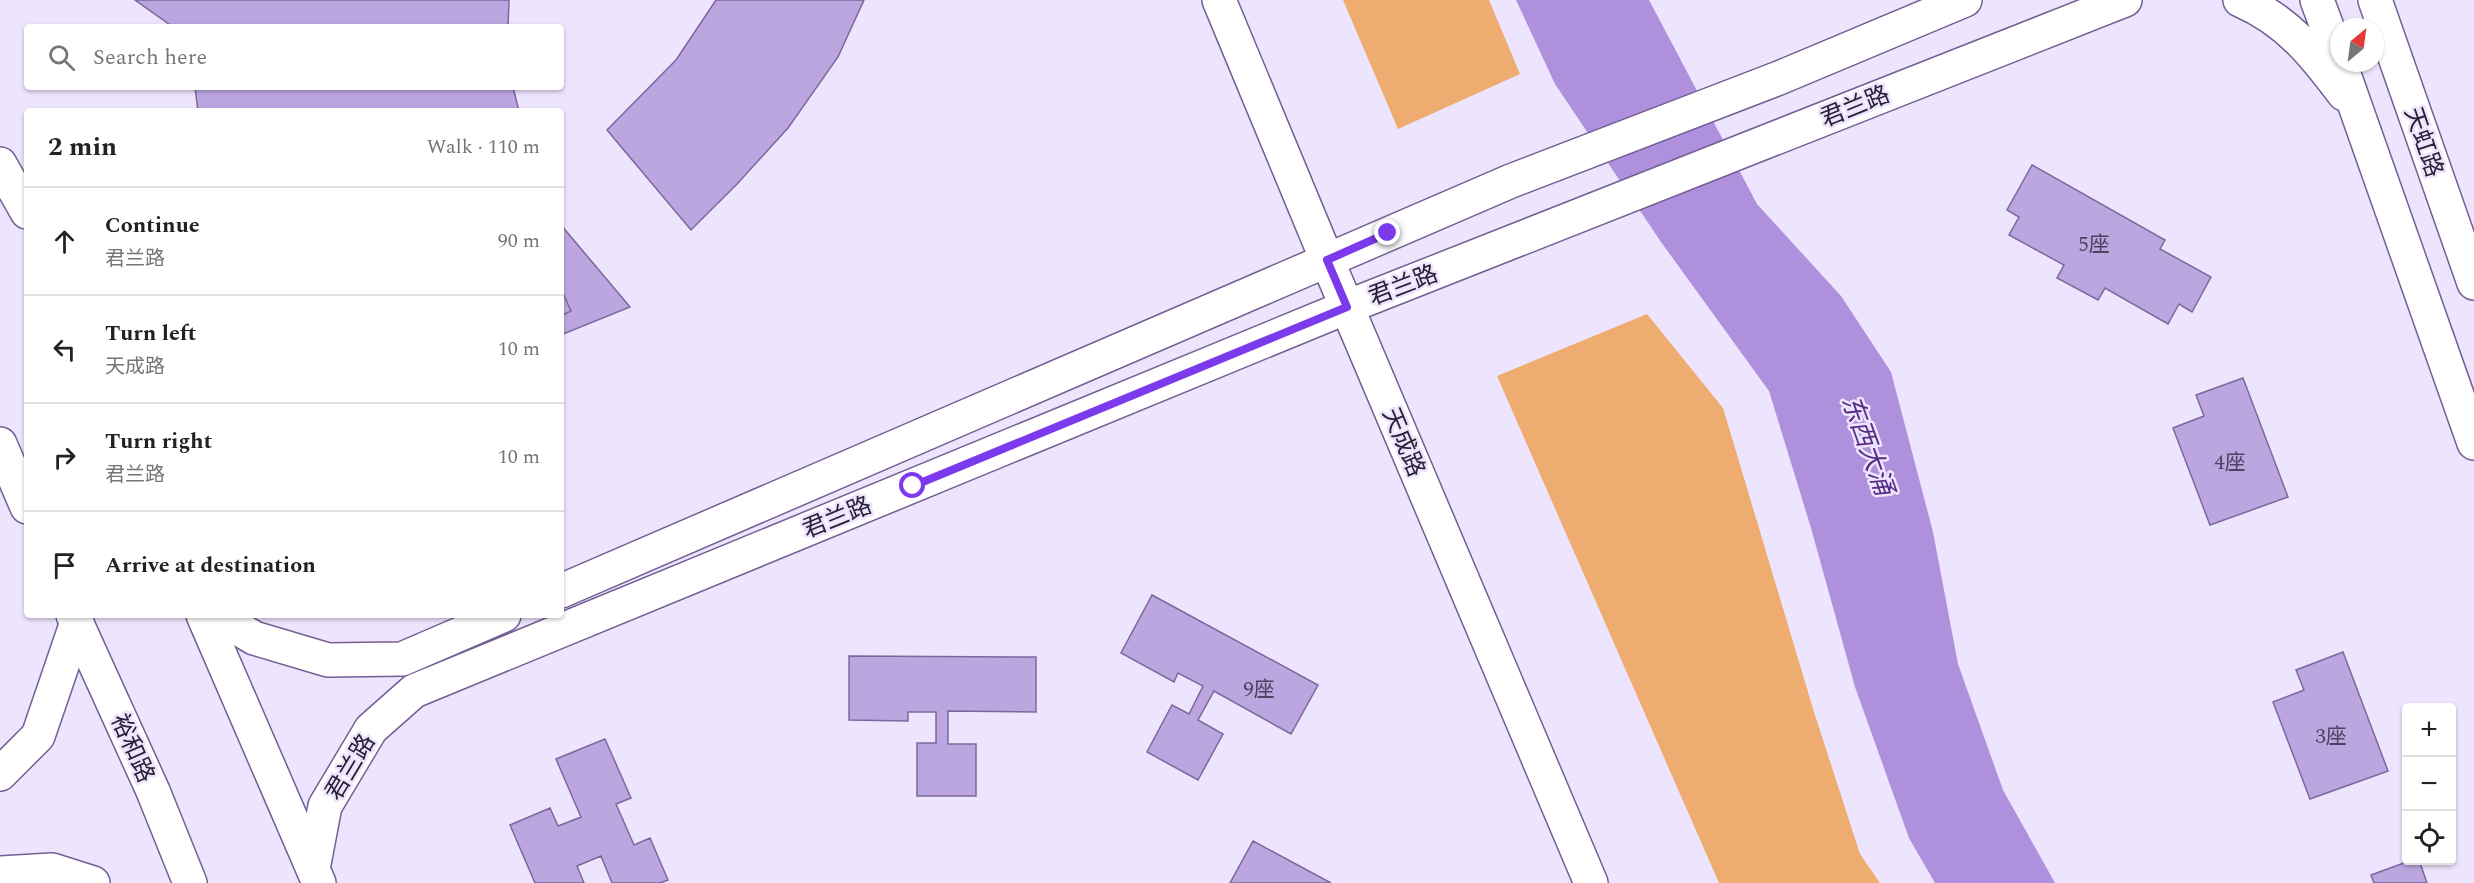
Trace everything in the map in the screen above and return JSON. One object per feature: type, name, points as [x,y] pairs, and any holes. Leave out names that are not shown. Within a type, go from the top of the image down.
[{"type":"street","name":"天成路","points":[[1220,0],[1327,260],[1592,883]]},
{"type":"street","name":"君兰路","points":[[564,590],[1511,180],[1779,78],[1965,0]]},
{"type":"street","name":"君兰路","points":[[316,876],[325,806],[371,729],[414,691],[1347,307],[2125,0]]},
{"type":"street","points":[[2240,0],[2264,10],[2309,47],[2359,115]]},
{"type":"street","points":[[2318,0],[2330,33]]},
{"type":"street","name":"天虹路","points":[[2375,0],[2474,283]]},
{"type":"street","points":[[2344,72],[2474,443]]},
{"type":"street","points":[[0,164],[24,207]]},
{"type":"street","points":[[0,444],[24,500]]},
{"type":"street","points":[[204,618],[316,876]]},
{"type":"street","points":[[221,618],[254,638],[328,660],[402,659],[497,618]]},
{"type":"street","points":[[0,774],[38,736],[75,619]]},
{"type":"street","name":"裕和路","points":[[75,619],[153,791],[190,883]]},
{"type":"street","points":[[0,873],[52,870],[93,883]]},
{"type":"shaded area","points":[[1343,0],[1489,0],[1520,74],[1398,129]]},
{"type":"shaded area","points":[[1647,314],[1723,408],[1814,712],[1860,854],[1880,883],[1719,883],[1497,376]]},
{"type":"water","name":"东西大涌","points":[[1516,0],[1649,0],[1757,204],[1841,296],[1891,372],[1933,532],[1958,664],[2003,790],[2055,883],[1935,883],[1909,838],[1855,687],[1811,528],[1769,391],[1661,242],[1555,84]]},
{"type":"building","points":[[135,0],[509,0],[508,24],[169,24]]},
{"type":"building","points":[[716,0],[864,0],[838,57],[788,128],[691,230],[607,130],[676,60]]},
{"type":"building","points":[[195,90],[514,90],[518,108],[198,108]]},
{"type":"building","points":[[2032,165],[2165,240],[2160,249],[2211,277],[2192,312],[2179,304],[2168,324],[2105,288],[2098,300],[2057,278],[2064,265],[2009,235],[2019,217],[2007,210]]},
{"type":"building","points":[[564,229],[630,307],[564,334]]},
{"type":"building","points":[[564,296],[571,311],[564,314]]},
{"type":"building","points":[[2243,378],[2288,497],[2210,525],[2173,428],[2204,416],[2196,395]]},
{"type":"building","points":[[1152,595],[1318,685],[1291,734],[1214,691],[1198,720],[1223,734],[1198,780],[1147,752],[1172,705],[1189,714],[1203,686],[1178,673],[1174,682],[1121,653]]},
{"type":"building","points":[[2343,652],[2388,771],[2310,799],[2273,702],[2304,690],[2296,670]]},
{"type":"building","points":[[849,656],[1036,657],[1036,712],[948,711],[948,744],[976,744],[976,796],[917,796],[917,743],[936,743],[936,712],[908,712],[908,721],[849,720]]},
{"type":"building","points":[[605,739],[631,798],[616,804],[634,845],[650,838],[668,880],[660,883],[612,883],[601,856],[577,866],[584,883],[535,883],[510,825],[550,808],[558,826],[581,817],[556,759]]},
{"type":"building","points":[[1253,841],[1331,883],[1230,883]]},
{"type":"building","points":[[2402,864],[2421,865],[2427,883],[2374,883],[2371,875]]},
{"type":"route","points":[[913,486],[1347,307],[1327,260],[1388,233]]}]
